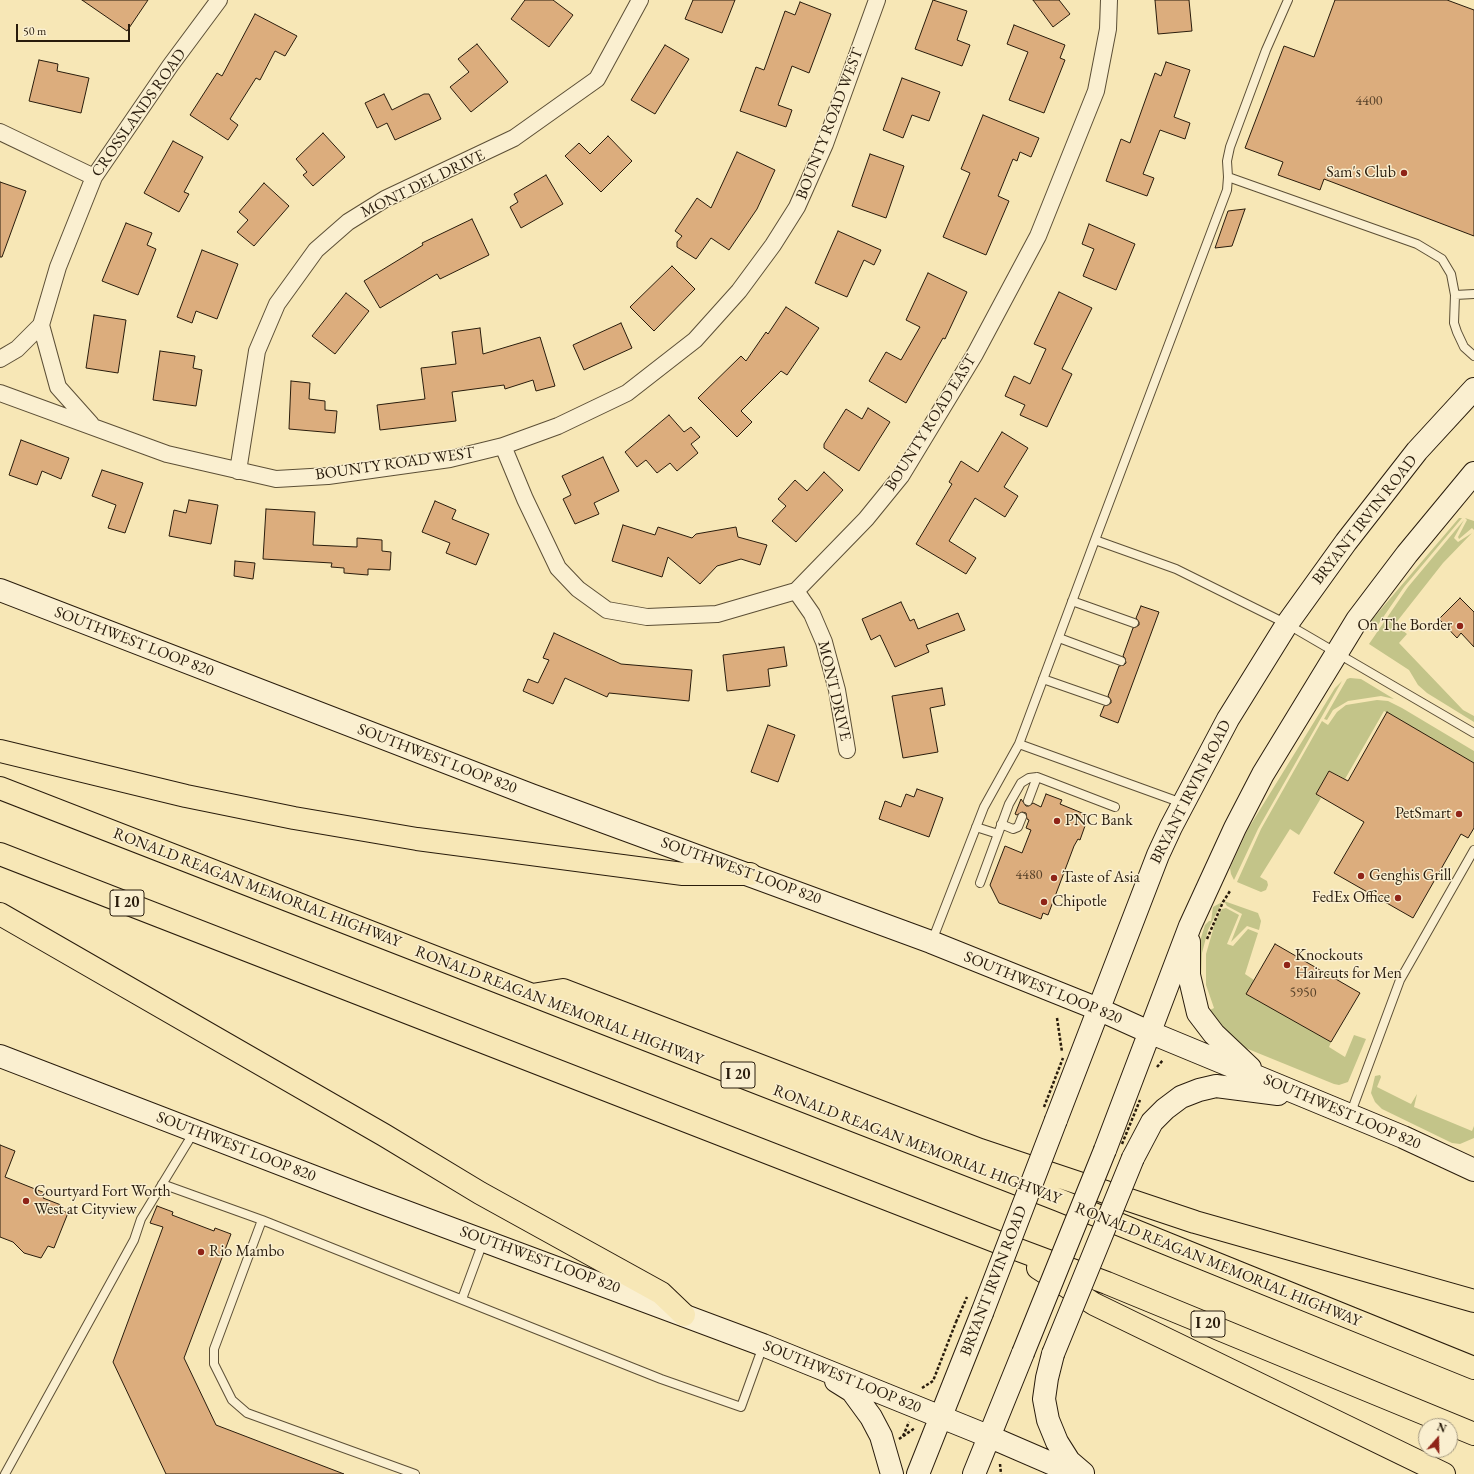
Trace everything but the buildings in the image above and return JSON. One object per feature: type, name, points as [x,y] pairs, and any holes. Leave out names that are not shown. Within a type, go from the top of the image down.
[{"type":"highway","points":[[0,751],[186,796],[294,818],[417,839],[683,874],[750,874]]},
{"type":"highway","name":"RONALD REAGAN MEMORIAL HIGHWAY","points":[[0,788],[1059,1200],[1474,1368]]},
{"type":"highway","name":"I 20","points":[[0,854],[1000,1243],[1107,1283],[1474,1434]]},
{"type":"highway","points":[[0,914],[384,1135],[480,1193],[661,1292],[684,1315]]},
{"type":"highway","points":[[532,995],[564,990],[980,1150],[1195,1222],[1474,1301]]},
{"type":"highway","points":[[1000,1243],[1094,1304],[1444,1474]]},
{"type":"main road","name":"BRYANT IRVIN ROAD","points":[[918,1474],[941,1416],[965,1329],[1056,1120],[1155,862],[1183,804],[1231,713],[1287,624],[1346,542],[1417,451],[1474,389]]},
{"type":"main road","points":[[974,1474],[988,1436],[1023,1354],[1105,1150],[1190,926],[1235,828],[1260,781],[1336,652],[1382,586],[1474,473]]},
{"type":"main road","name":"SOUTHWEST LOOP 820","points":[[0,590],[524,792],[750,874],[931,942],[1098,1009],[1149,1032],[1473,1167]]},
{"type":"main road","points":[[1190,926],[1188,954],[1189,975],[1198,1013],[1214,1034],[1259,1077]]},
{"type":"main road","name":"SOUTHWEST LOOP 820","points":[[0,1056],[194,1131],[763,1345],[941,1416],[1076,1474]]},
{"type":"main road","points":[[1084,1474],[1069,1461],[1057,1442],[1048,1420],[1044,1399],[1046,1378],[1054,1354],[1133,1158],[1152,1122],[1165,1109],[1182,1097],[1199,1090],[1216,1086],[1234,1087],[1315,1100]]},
{"type":"main road","points":[[808,1363],[852,1391],[863,1405],[881,1436],[892,1474]]},
{"type":"street","name":"CROSSLANDS ROAD","points":[[0,359],[17,349],[40,325],[58,267],[94,177],[170,66],[219,0]]},
{"type":"street","name":"MONT DEL DRIVE","points":[[238,471],[257,352],[277,304],[316,250],[348,222],[385,199],[514,138],[597,79],[640,0]]},
{"type":"street","name":"BOUNTY ROAD WEST","points":[[0,393],[167,454],[276,479],[328,476],[450,459],[503,446],[558,426],[627,393],[695,340],[739,290],[773,245],[797,207],[824,144],[877,0]]},
{"type":"street","name":"BOUNTY ROAD EAST","points":[[503,446],[525,499],[558,568],[578,589],[607,610],[646,617],[717,614],[796,591],[866,520],[901,476],[979,347],[1038,236],[1096,91],[1108,29],[1109,0]]},
{"type":"street","points":[[0,132],[94,177]]},
{"type":"street","points":[[40,325],[58,387],[92,426]]},
{"type":"street","name":"MONT DRIVE","points":[[796,591],[812,614],[824,642],[837,690],[847,750]]},
{"type":"lane","points":[[931,942],[984,807],[1020,744],[1058,638],[1227,190],[1227,161],[1230,147],[1266,50],[1288,0]]},
{"type":"lane","points":[[1228,177],[1417,244],[1442,259],[1452,274],[1455,295],[1454,323],[1456,332],[1464,347],[1474,356]]},
{"type":"lane","points":[[1455,295],[1474,294]]},
{"type":"lane","points":[[1095,540],[1176,569],[1287,624],[1474,733]]},
{"type":"lane","points":[[1072,601],[1134,623]]},
{"type":"lane","points":[[1058,638],[1121,661]]},
{"type":"lane","points":[[1043,679],[1106,702]]},
{"type":"lane","points":[[1020,744],[1183,804]]},
{"type":"lane","points":[[1028,802],[1036,777]]},
{"type":"lane","points":[[980,883],[1009,804],[1022,783],[1029,778],[1036,777],[1115,808]]},
{"type":"lane","points":[[1002,824],[1013,829],[1018,827],[1022,817]]},
{"type":"lane","points":[[976,826],[998,834]]},
{"type":"lane","points":[[1350,1115],[1400,980],[1474,850]]},
{"type":"lane","points":[[5,1474],[134,1240],[142,1219],[194,1131]]},
{"type":"lane","points":[[162,1184],[262,1220],[661,1379],[741,1407],[763,1345]]},
{"type":"lane","points":[[262,1220],[214,1349],[214,1364],[232,1400],[247,1413],[414,1474]]},
{"type":"lane","points":[[462,1299],[484,1239]]},
{"type":"path","points":[[1206,941],[1223,902],[1230,891]]},
{"type":"path","points":[[1057,1018],[1063,1058]]},
{"type":"path","points":[[922,1388],[933,1381],[965,1329]]},
{"type":"path","points":[[903,1436],[909,1421]]},
{"type":"path","points":[[1000,1464],[999,1468],[1001,1474]]},
{"type":"green space","points":[[1459,518],[1462,518],[1404,587],[1373,632],[1365,628]]},
{"type":"green space","points":[[1465,518],[1474,521],[1474,530],[1472,528],[1459,539],[1458,537],[1467,520]]},
{"type":"green space","points":[[1464,520],[1454,538],[1458,542],[1472,533],[1443,563],[1395,624],[1407,634],[1399,643],[1463,710],[1474,716],[1474,722],[1427,693],[1418,685],[1409,670],[1369,644],[1408,587]]},
{"type":"green space","points":[[1347,679],[1361,679],[1394,699],[1381,696],[1348,701],[1333,710],[1327,720],[1324,719]]},
{"type":"green space","points":[[1342,681],[1258,829],[1234,880],[1230,868],[1248,829],[1335,688]]},
{"type":"green space","points":[[1377,700],[1388,701],[1402,708],[1474,751],[1474,763],[1384,711],[1345,779],[1329,771],[1316,794],[1321,798],[1299,835],[1290,829],[1260,877],[1267,881],[1268,885],[1266,890],[1261,892],[1237,882],[1261,829],[1322,721],[1328,725],[1337,712],[1346,705]]},
{"type":"green space","points":[[1224,901],[1258,913],[1261,921],[1259,930],[1247,926],[1231,942],[1242,914],[1227,906]]},
{"type":"green space","points":[[1222,902],[1208,930],[1202,953],[1201,979],[1208,1005],[1204,1007],[1200,996],[1199,944],[1205,925],[1211,921],[1213,907]]},
{"type":"green space","points":[[1226,908],[1239,915],[1227,944],[1233,946],[1248,929],[1258,933],[1245,974],[1254,980],[1247,994],[1331,1042],[1329,1047],[1345,1057],[1354,1035],[1366,1039],[1348,1082],[1339,1085],[1334,1084],[1239,1045],[1208,1015],[1210,1010],[1214,1008],[1206,985],[1206,954],[1215,923],[1222,909]]},
{"type":"green space","points":[[1380,1075],[1381,1077],[1377,1087],[1411,1104],[1417,1094],[1414,1107],[1472,1131],[1474,1126],[1474,1138],[1460,1144],[1452,1143],[1382,1109],[1375,1102],[1371,1093],[1375,1076]]},
{"type":"place","name":"Sam's Club","points":[[1404,173]]},
{"type":"place","name":"On The Border","points":[[1460,626]]},
{"type":"place","name":"PetSmart","points":[[1459,814]]},
{"type":"place","name":"PNC Bank","points":[[1057,821]]},
{"type":"place","name":"Genghis Grill","points":[[1361,876]]},
{"type":"place","name":"Taste of Asia","points":[[1054,878]]},
{"type":"place","name":"FedEx Office","points":[[1398,898]]},
{"type":"place","name":"Chipotle","points":[[1044,902]]},
{"type":"place","name":"Knockouts Haircuts for Men","points":[[1287,965]]},
{"type":"place","name":"Courtyard Fort Worth West at Cityview","points":[[26,1201]]},
{"type":"place","name":"Rio Mambo","points":[[201,1252]]}]
